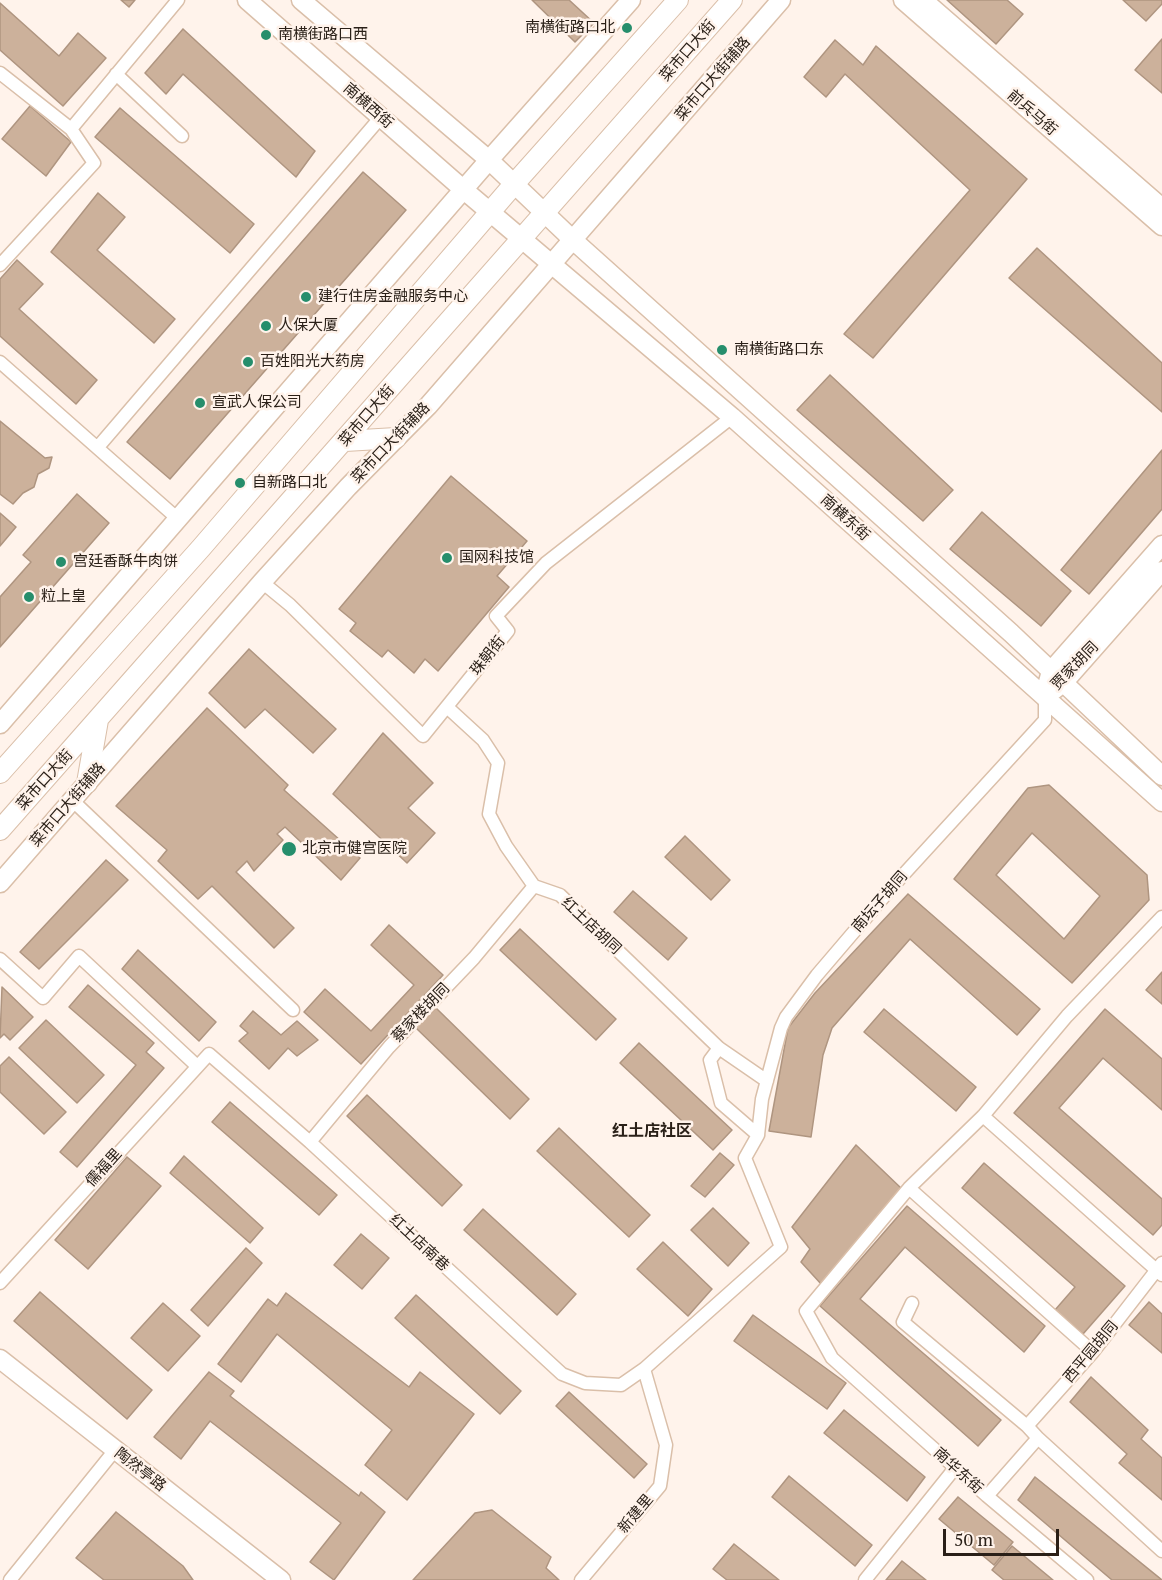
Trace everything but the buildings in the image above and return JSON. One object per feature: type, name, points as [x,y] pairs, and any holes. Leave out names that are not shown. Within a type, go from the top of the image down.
[{"type":"main road","points":[[0,773],[201,548],[515,183],[678,0]]},
{"type":"main road","name":"菜市口大街","points":[[0,830],[732,0]]},
{"type":"main road","points":[[345,441],[396,438]]},
{"type":"main road","points":[[87,783],[98,719]]},
{"type":"street","points":[[70,129],[178,0]]},
{"type":"street","name":"南横西街","points":[[247,0],[523,239]]},
{"type":"street","points":[[301,0],[515,183]]},
{"type":"street","points":[[0,724],[489,160],[632,0]]},
{"type":"street","name":"菜市口大街辅路","points":[[0,883],[262,582],[428,406],[781,0]]},
{"type":"street","name":"前兵马街","points":[[903,0],[1162,226]]},
{"type":"street","name":"前兵马街","points":[[923,0],[1162,208]]},
{"type":"street","points":[[0,73],[70,129],[94,163],[0,265]]},
{"type":"street","points":[[116,74],[182,136]]},
{"type":"street","points":[[98,447],[381,117]]},
{"type":"street","name":"南横东街","points":[[515,183],[573,240],[1057,677],[1162,776]]},
{"type":"street","name":"南横东街","points":[[523,239],[732,417],[1045,696],[1065,718],[1162,802]]},
{"type":"street","points":[[0,362],[178,519]]},
{"type":"street","name":"珠朝街","points":[[262,582],[290,605],[423,736],[508,631],[496,616],[546,563],[732,417]]},
{"type":"street","name":"贾家胡同","points":[[1045,696],[1057,677],[1162,545]]},
{"type":"street","name":"贾家胡同","points":[[1057,677],[1162,570]]},
{"type":"street","name":"南坛子胡同","points":[[758,1135],[767,1081],[786,1017],[817,975],[893,886],[1045,720],[1045,696]]},
{"type":"street","points":[[447,707],[483,740],[498,763],[489,814],[506,846],[534,886]]},
{"type":"street","points":[[72,800],[293,1010]]},
{"type":"street","name":"红土店胡同","points":[[534,886],[560,895],[719,1048],[767,1081]]},
{"type":"street","name":"蔡家楼胡同","points":[[310,1142],[389,1047],[474,958],[534,886]]},
{"type":"street","points":[[1093,1352],[909,1188],[983,1116],[1066,1016],[1162,917]]},
{"type":"street","points":[[0,959],[43,998],[79,956],[197,1066]]},
{"type":"street","points":[[644,1368],[781,1247],[745,1158],[758,1135],[722,1103],[711,1060],[719,1048]]},
{"type":"street","name":"红土店南巷","points":[[209,1054],[310,1142],[562,1374],[585,1383],[621,1385],[644,1368]]},
{"type":"street","name":"儒福里","points":[[0,1283],[209,1054]]},
{"type":"street","points":[[983,1116],[1160,1269]]},
{"type":"street","name":"南华东街","points":[[909,1188],[806,1311],[832,1358],[987,1496],[1087,1580]]},
{"type":"street","name":"西平园胡同","points":[[1027,1426],[1093,1352],[1160,1269]]},
{"type":"street","points":[[912,1303],[903,1322],[1027,1426],[1162,1551]]},
{"type":"street","name":"陶然亭路","points":[[0,1359],[281,1580]]},
{"type":"street","name":"新建里","points":[[580,1580],[660,1486],[666,1445],[644,1368]]},
{"type":"street","points":[[987,1496],[1038,1438]]},
{"type":"street","points":[[10,1580],[115,1450]]},
{"type":"street","points":[[865,1580],[955,1468]]},
{"type":"place","name":"南横街路口北","points":[[627,28]]},
{"type":"place","name":"南横街路口西","points":[[266,35]]},
{"type":"place","name":"建行住房金融服务中心","points":[[306,297]]},
{"type":"place","name":"人保大厦","points":[[266,326]]},
{"type":"place","name":"南横街路口东","points":[[722,350]]},
{"type":"place","name":"百姓阳光大药房","points":[[248,362]]},
{"type":"place","name":"宣武人保公司","points":[[200,403]]},
{"type":"place","name":"自新路口北","points":[[240,483]]},
{"type":"place","name":"国网科技馆","points":[[447,558]]},
{"type":"place","name":"宫廷香酥牛肉饼","points":[[61,562]]},
{"type":"place","name":"粒上皇","points":[[29,597]]},
{"type":"place","name":"北京市健宫医院","points":[[289,849]]},
{"type":"district","name":"红土店社区","points":[[652,1131]]}]
